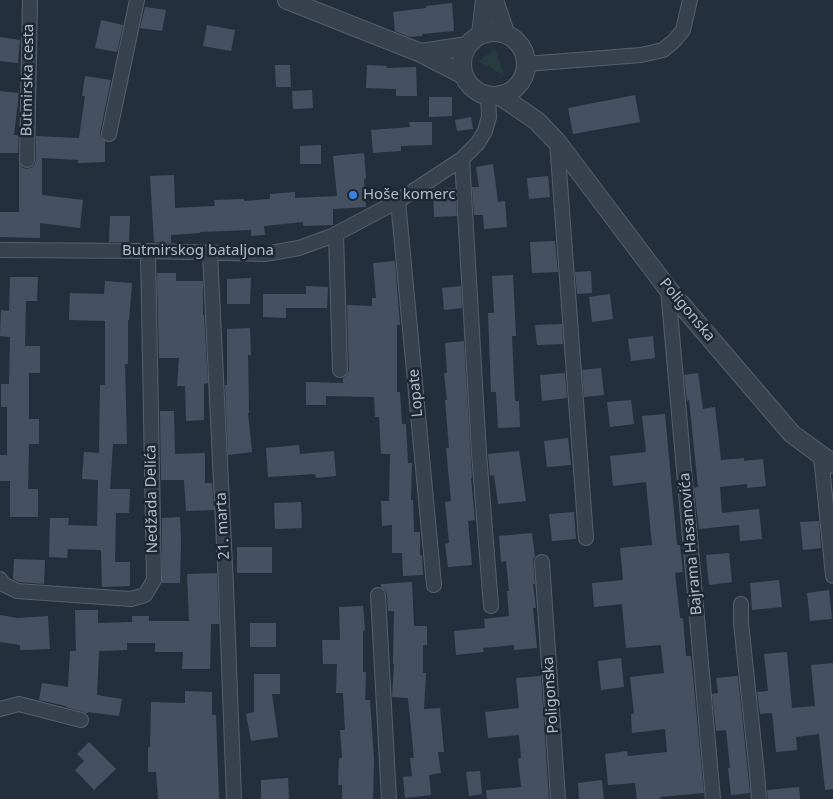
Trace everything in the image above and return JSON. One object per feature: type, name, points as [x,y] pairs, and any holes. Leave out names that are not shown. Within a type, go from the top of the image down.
[{"type":"street","name":"Butmirska cesta","points":[[27,160],[30,0]]},
{"type":"street","points":[[109,134],[137,0]]},
{"type":"street","points":[[481,34],[485,0]]},
{"type":"street","points":[[494,0],[505,33]]},
{"type":"street","points":[[526,64],[641,55],[662,50],[674,41],[683,30],[690,0]]},
{"type":"street","points":[[292,1],[420,53],[464,75]]},
{"type":"street","points":[[490,32],[505,33],[518,43],[524,52],[526,64],[524,75],[518,85],[510,92],[494,95],[478,91],[469,84],[464,75],[462,64],[467,46],[481,34],[490,32]]},
{"type":"street","points":[[420,53],[467,46]]},
{"type":"street","name":"Poligonska","points":[[518,85],[537,121]]},
{"type":"street","name":"Poligonska","points":[[494,95],[537,121],[557,142],[668,289],[792,434],[827,460]]},
{"type":"street","name":"Butmirskog bataljona","points":[[0,250],[265,254],[299,248],[336,234],[398,201],[462,159],[478,143],[486,131],[494,95]]},
{"type":"street","points":[[557,142],[586,538]]},
{"type":"street","points":[[462,159],[479,453],[492,606]]},
{"type":"street","name":"Lopate","points":[[398,201],[434,585]]},
{"type":"street","points":[[336,234],[340,370]]},
{"type":"street","name":"Nedžada Delića","points":[[1,582],[17,590],[131,599],[145,594],[154,580],[148,251]]},
{"type":"street","name":"21. marta","points":[[210,253],[226,576],[234,799]]},
{"type":"street","name":"Bajrama Hasanovića","points":[[668,289],[713,799]]},
{"type":"street","points":[[827,460],[833,576]]},
{"type":"street","name":"Poligonska","points":[[542,562],[558,799]]},
{"type":"street","points":[[378,594],[389,799]]},
{"type":"street","points":[[740,604],[759,799]]},
{"type":"street","points":[[0,709],[19,704],[82,720]]},
{"type":"green space","points":[[495,49],[504,76],[478,62]]},
{"type":"building","points":[[452,3],[454,31],[409,37],[395,31],[393,12]]},
{"type":"building","points":[[145,7],[166,10],[162,31],[140,28]]},
{"type":"building","points":[[101,20],[123,25],[117,52],[95,48]]},
{"type":"building","points":[[207,25],[235,30],[231,51],[203,46]]},
{"type":"building","points":[[0,37],[20,40],[18,63],[0,61]]},
{"type":"building","points":[[275,65],[290,65],[291,87],[276,87]]},
{"type":"building","points":[[367,65],[387,66],[387,68],[416,67],[417,96],[396,96],[396,89],[366,88]]},
{"type":"building","points":[[85,76],[111,80],[100,133],[105,141],[105,162],[78,163],[78,160],[42,158],[42,195],[83,200],[80,228],[40,223],[40,238],[0,237],[0,212],[19,212],[19,161],[22,167],[26,169],[34,165],[36,160],[36,136],[79,138],[85,96],[82,96]]},
{"type":"building","points":[[312,90],[313,108],[293,109],[292,91]]},
{"type":"building","points":[[0,91],[19,93],[14,135],[19,135],[18,153],[0,153]]},
{"type":"building","points":[[635,95],[640,122],[573,134],[568,108]]},
{"type":"building","points":[[429,97],[452,97],[452,116],[429,117]]},
{"type":"building","points":[[471,117],[473,129],[457,131],[455,120]]},
{"type":"building","points":[[409,122],[432,122],[432,145],[401,146],[401,151],[373,153],[371,130],[410,127]]},
{"type":"building","points":[[321,145],[321,164],[300,164],[300,146]]},
{"type":"building","points":[[364,153],[366,207],[333,209],[333,225],[303,226],[303,222],[264,226],[265,235],[251,236],[251,230],[200,232],[171,235],[171,243],[154,242],[150,176],[174,175],[175,208],[215,206],[214,200],[244,199],[244,201],[270,199],[270,194],[295,192],[295,198],[337,196],[333,156]]},
{"type":"building","points":[[493,164],[498,202],[505,201],[507,227],[484,229],[483,215],[474,215],[472,187],[479,187],[476,167]]},
{"type":"building","points":[[548,176],[550,197],[529,199],[527,178]]},
{"type":"building","points":[[455,188],[457,216],[434,217],[433,189]]},
{"type":"building","points":[[110,216],[130,216],[129,242],[109,242]]},
{"type":"building","points":[[555,241],[558,272],[532,273],[530,242]]},
{"type":"building","points":[[395,261],[400,325],[397,325],[397,392],[400,392],[402,424],[406,424],[408,463],[412,463],[411,500],[413,500],[414,532],[420,532],[420,556],[422,555],[423,575],[403,576],[402,553],[392,553],[392,525],[382,526],[381,501],[389,501],[390,454],[381,454],[379,417],[375,417],[374,397],[326,396],[326,405],[306,405],[306,382],[343,383],[343,378],[349,370],[347,305],[372,306],[372,298],[376,298],[373,263]]},
{"type":"building","points":[[591,271],[592,293],[577,294],[575,272]]},
{"type":"building","points":[[157,273],[176,273],[176,281],[203,281],[203,315],[208,383],[204,384],[204,420],[186,421],[185,386],[177,386],[179,358],[159,358]]},
{"type":"building","points":[[513,275],[516,336],[512,336],[515,401],[519,401],[520,427],[498,428],[496,392],[491,392],[488,313],[494,313],[492,276]]},
{"type":"building","points":[[10,277],[38,277],[37,301],[26,301],[25,346],[40,346],[40,373],[29,373],[29,419],[39,419],[39,444],[29,444],[28,489],[38,489],[38,517],[10,517],[10,481],[0,481],[0,455],[7,455],[7,407],[1,407],[1,384],[9,384],[10,337],[0,336],[1,310],[9,311]]},
{"type":"building","points":[[251,278],[250,304],[227,304],[227,279]]},
{"type":"building","points":[[105,281],[132,283],[128,320],[128,364],[125,364],[127,444],[113,444],[110,489],[130,489],[129,513],[116,513],[115,562],[130,562],[130,586],[102,587],[101,550],[68,549],[67,558],[49,557],[50,518],[69,518],[68,525],[97,526],[98,480],[82,479],[84,452],[99,453],[100,385],[105,385],[105,321],[69,320],[70,293],[104,294]]},
{"type":"building","points":[[306,286],[328,287],[327,308],[286,308],[286,318],[263,317],[263,294],[306,294]]},
{"type":"building","points":[[461,286],[462,308],[444,310],[442,288]]},
{"type":"building","points":[[610,294],[613,319],[592,322],[589,297]]},
{"type":"building","points":[[562,324],[563,344],[537,345],[535,325]]},
{"type":"building","points":[[250,328],[251,355],[248,355],[248,413],[252,452],[228,455],[225,385],[227,385],[227,329]]},
{"type":"building","points":[[653,336],[655,358],[631,361],[628,339]]},
{"type":"building","points":[[464,341],[475,520],[468,521],[472,565],[448,567],[445,544],[449,543],[445,502],[451,501],[446,448],[449,448],[445,400],[447,400],[444,373],[447,373],[445,343]]},
{"type":"building","points":[[601,368],[604,395],[584,397],[582,370]]},
{"type":"building","points":[[565,373],[567,398],[542,401],[540,375]]},
{"type":"building","points":[[698,373],[703,409],[715,407],[721,460],[744,458],[744,461],[763,459],[766,486],[747,488],[747,484],[720,487],[722,513],[759,509],[762,539],[740,541],[739,525],[699,529],[694,488],[698,487],[689,400],[687,401],[684,375]]},
{"type":"building","points":[[631,400],[634,424],[610,427],[607,402]]},
{"type":"building","points":[[160,411],[174,411],[175,454],[205,453],[205,483],[212,483],[214,510],[186,511],[184,480],[161,480]]},
{"type":"building","points":[[665,414],[677,545],[680,545],[683,572],[675,573],[680,618],[683,618],[686,656],[691,656],[704,793],[660,797],[661,799],[637,799],[635,783],[608,785],[605,754],[627,751],[628,756],[667,752],[665,729],[632,733],[631,714],[634,714],[630,677],[664,673],[661,646],[626,648],[622,604],[594,607],[592,583],[623,580],[620,548],[652,545],[646,482],[613,486],[610,456],[646,452],[642,416]]},
{"type":"building","points":[[568,438],[571,465],[547,467],[544,441]]},
{"type":"building","points":[[299,445],[300,454],[334,451],[336,476],[316,478],[315,474],[268,477],[266,448]]},
{"type":"building","points":[[519,451],[526,501],[498,504],[494,475],[490,476],[488,454]]},
{"type":"building","points":[[301,502],[302,528],[275,529],[274,503]]},
{"type":"building","points":[[574,512],[576,539],[552,541],[549,514]]},
{"type":"building","points":[[180,517],[180,583],[162,583],[162,518]]},
{"type":"building","points":[[819,521],[821,548],[803,550],[800,522]]},
{"type":"building","points":[[532,533],[535,557],[533,559],[535,584],[533,584],[536,608],[533,608],[537,648],[514,650],[514,645],[483,648],[484,652],[456,655],[454,631],[485,628],[484,619],[509,616],[506,561],[501,562],[499,536]]},
{"type":"building","points":[[237,547],[272,547],[272,573],[237,573]]},
{"type":"building","points":[[729,553],[732,582],[709,585],[706,555]]},
{"type":"building","points":[[14,559],[45,560],[44,584],[19,582],[13,579]]},
{"type":"building","points":[[217,573],[219,624],[211,624],[210,669],[182,669],[183,652],[155,652],[155,643],[127,643],[127,650],[99,651],[97,695],[122,699],[119,716],[86,713],[39,700],[42,683],[68,687],[70,651],[76,651],[75,610],[98,610],[98,623],[132,622],[132,616],[149,616],[149,621],[189,621],[187,574]]},
{"type":"building","points":[[779,580],[782,607],[752,610],[750,583]]},
{"type":"building","points":[[412,582],[414,626],[427,626],[427,645],[423,645],[423,673],[426,673],[424,709],[440,708],[444,752],[438,752],[441,773],[429,775],[431,795],[405,798],[403,777],[412,776],[410,758],[414,758],[408,698],[392,697],[394,611],[388,611],[387,594],[381,587],[381,584]]},
{"type":"building","points":[[829,590],[832,619],[810,621],[807,593]]},
{"type":"building","points":[[363,606],[365,630],[363,631],[363,672],[366,672],[365,700],[370,700],[374,759],[373,799],[342,799],[342,785],[338,785],[339,758],[342,758],[340,730],[345,730],[343,693],[336,693],[337,664],[323,664],[322,640],[340,640],[339,607]]},
{"type":"building","points":[[0,615],[18,618],[48,616],[50,649],[20,650],[20,645],[0,642]]},
{"type":"building","points":[[250,623],[276,623],[276,647],[250,647]]},
{"type":"building","points":[[787,652],[792,708],[815,706],[811,665],[833,663],[833,789],[825,790],[819,734],[796,737],[797,750],[776,752],[772,713],[760,714],[757,692],[768,691],[764,654]]},
{"type":"building","points":[[621,658],[624,687],[601,690],[598,661]]},
{"type":"building","points":[[254,674],[280,674],[280,694],[272,694],[278,737],[251,741],[246,714],[254,712]]},
{"type":"building","points":[[541,676],[549,799],[487,799],[486,790],[521,787],[518,758],[521,758],[519,735],[488,738],[485,712],[519,708],[516,678]]},
{"type":"building","points":[[738,676],[750,793],[731,795],[726,730],[716,731],[712,694],[718,693],[716,678]]},
{"type":"building","points":[[185,691],[212,692],[212,715],[216,715],[219,799],[158,799],[156,772],[148,772],[151,702],[185,703]]},
{"type":"building","points":[[89,742],[116,769],[94,790],[75,770],[84,761],[77,754]]},
{"type":"building","points":[[480,771],[482,794],[469,796],[466,772]]},
{"type":"building","points":[[288,778],[289,799],[261,799],[261,780]]},
{"type":"building","points":[[602,780],[604,799],[579,799],[578,783]]},
{"type":"building","points":[[799,787],[800,799],[768,799],[767,790]]},
{"type":"place","name":"Hoše komerc","points":[[353,195]]}]
